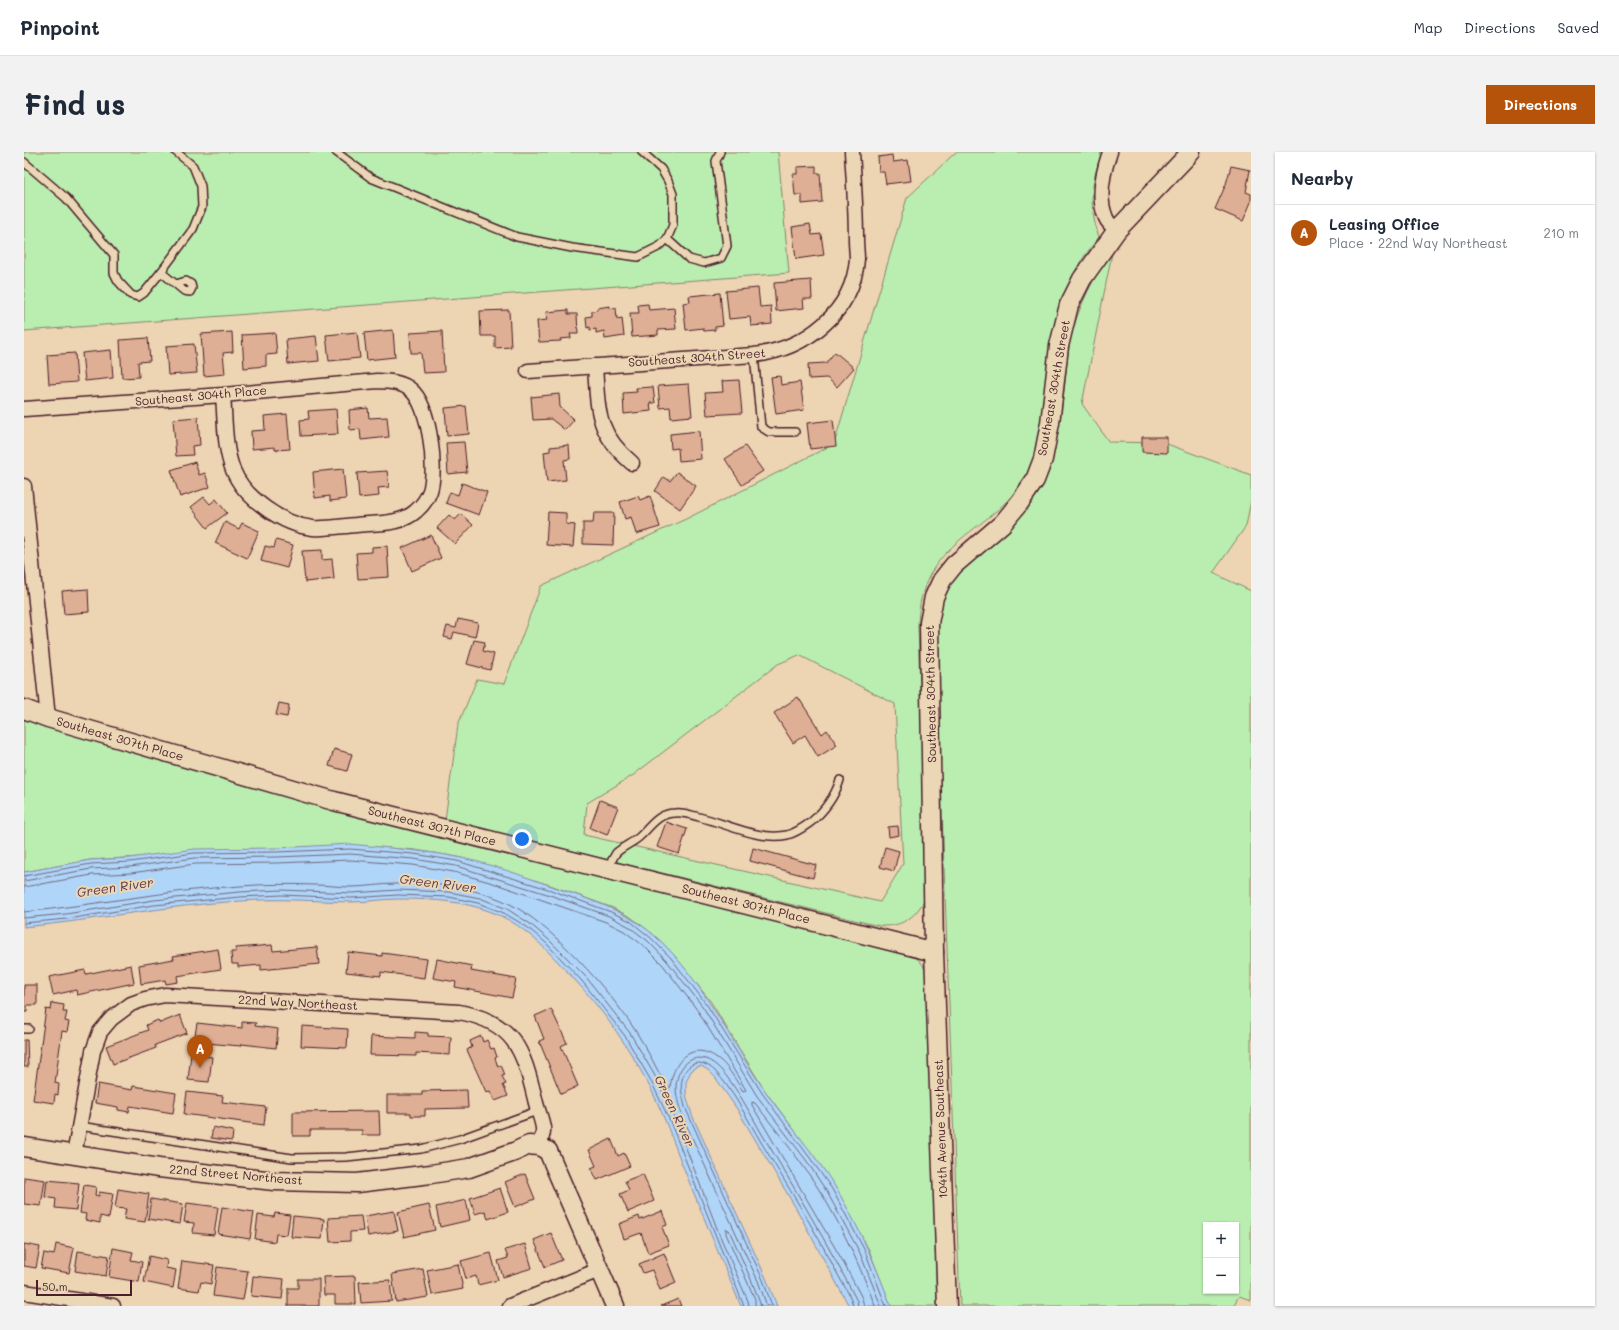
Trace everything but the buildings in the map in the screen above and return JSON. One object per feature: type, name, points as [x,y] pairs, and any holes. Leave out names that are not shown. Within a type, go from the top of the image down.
[{"type":"street","name":"Southeast 304th Street","points":[[528,371],[754,355],[778,351],[804,340],[820,329],[834,315],[845,297],[854,277],[857,259],[852,152]]},
{"type":"street","points":[[1110,152],[1103,180],[1102,202],[1106,219],[1117,230]]},
{"type":"street","name":"Southeast 304th Street","points":[[934,952],[929,623],[934,597],[942,580],[954,565],[1003,523],[1035,480],[1043,459],[1049,430],[1059,346],[1069,305],[1082,279],[1117,230],[1191,152]]},
{"type":"street","points":[[595,366],[598,403],[602,423],[612,444],[632,463]]},
{"type":"street","name":"Southeast 304th Place","points":[[24,410],[388,381],[403,385],[412,390],[419,398],[425,413],[428,424],[432,469],[430,490],[427,498],[418,510],[406,518],[378,523],[320,528],[305,527],[289,521],[257,501],[241,484],[233,469],[226,434],[223,395]]},
{"type":"street","points":[[24,486],[48,718]]},
{"type":"street","name":"Southeast 307th Place","points":[[24,709],[48,718],[334,801],[934,952]]},
{"type":"street","name":"104th Avenue Southeast","points":[[934,952],[947,1306]]},
{"type":"street","name":"22nd Way Northeast","points":[[74,1155],[92,1051],[100,1032],[111,1019],[130,1004],[165,995],[459,1012],[477,1016],[497,1024],[514,1041],[529,1076],[537,1111],[543,1129],[539,1146]]},
{"type":"street","name":"22nd Street Northeast","points":[[24,1147],[159,1168],[274,1181],[357,1183],[469,1168],[509,1154],[529,1145],[539,1146]]},
{"type":"street","points":[[539,1146],[548,1151],[615,1306]]},
{"type":"street","points":[[510,1306],[599,1270]]},
{"type":"street","points":[[24,1292],[112,1306]]},
{"type":"lane","points":[[24,162],[66,198],[114,255],[114,273],[118,281],[131,296],[138,297],[144,293],[161,272],[193,228],[202,207],[201,186],[193,166],[176,152]]},
{"type":"lane","points":[[336,152],[371,178],[517,237],[572,248],[638,257],[660,246],[667,239],[673,225],[673,194],[668,181],[661,169],[642,152]]},
{"type":"lane","points":[[667,239],[688,259],[704,263],[721,258],[727,246],[716,161],[720,152]]},
{"type":"lane","points":[[161,272],[176,284]]},
{"type":"lane","points":[[754,355],[761,427],[769,432],[795,432]]},
{"type":"lane","points":[[607,869],[617,853],[639,837],[656,820],[664,815],[674,813],[693,815],[764,835],[788,835],[803,828],[815,818],[830,801],[837,790],[840,780]]},
{"type":"lane","points":[[79,1126],[292,1158],[316,1158],[346,1157],[421,1149],[460,1139],[537,1111]]},
{"type":"green space","points":[[24,152],[778,152],[789,273],[24,331]]},
{"type":"green space","points":[[956,152],[1102,152],[1095,174],[1092,194],[1093,215],[1099,237],[1080,263],[1070,284],[1046,417],[1034,462],[1015,492],[998,509],[945,554],[931,573],[922,597],[918,627],[927,892],[924,901],[919,908],[908,919],[901,923],[884,926],[875,925],[445,820],[458,725],[477,679],[504,684],[541,586],[688,518],[834,444],[907,198]],"holes":[[[799,655],[895,704],[903,864],[880,902],[584,835],[587,803],[632,776],[778,664]]]},
{"type":"green space","points":[[1113,248],[1082,404],[1109,442],[1164,443],[1251,475],[1251,500],[1246,526],[1213,573],[1251,591],[1251,1300],[1239,1296],[1233,1306],[960,1306],[935,618],[944,595],[956,574],[1016,522],[1037,494],[1046,474],[1058,430],[1070,339],[1078,315],[1093,281]]},
{"type":"green space","points":[[24,720],[915,956],[923,965],[927,976],[937,1306],[891,1306],[869,1250],[835,1187],[765,1091],[711,1002],[674,955],[654,935],[632,918],[613,908],[550,885],[458,857],[415,850],[350,845],[90,860],[24,872]]},
{"type":"water","name":"Green River","points":[[350,844],[404,849],[457,857],[509,871],[622,913],[648,930],[661,941],[687,971],[711,1005],[754,1075],[836,1188],[852,1216],[866,1246],[891,1306],[849,1306],[797,1210],[737,1109],[715,1077],[701,1066],[691,1071],[686,1082],[686,1095],[692,1115],[766,1278],[777,1306],[741,1306],[662,1113],[636,1062],[617,1032],[596,1004],[572,977],[532,937],[517,925],[501,916],[476,907],[438,900],[398,899],[351,902],[255,900],[160,909],[24,927],[24,872],[90,860],[130,858],[194,849],[276,848]]},
{"type":"place","name":"Leasing Office","points":[[200,1068]]}]
